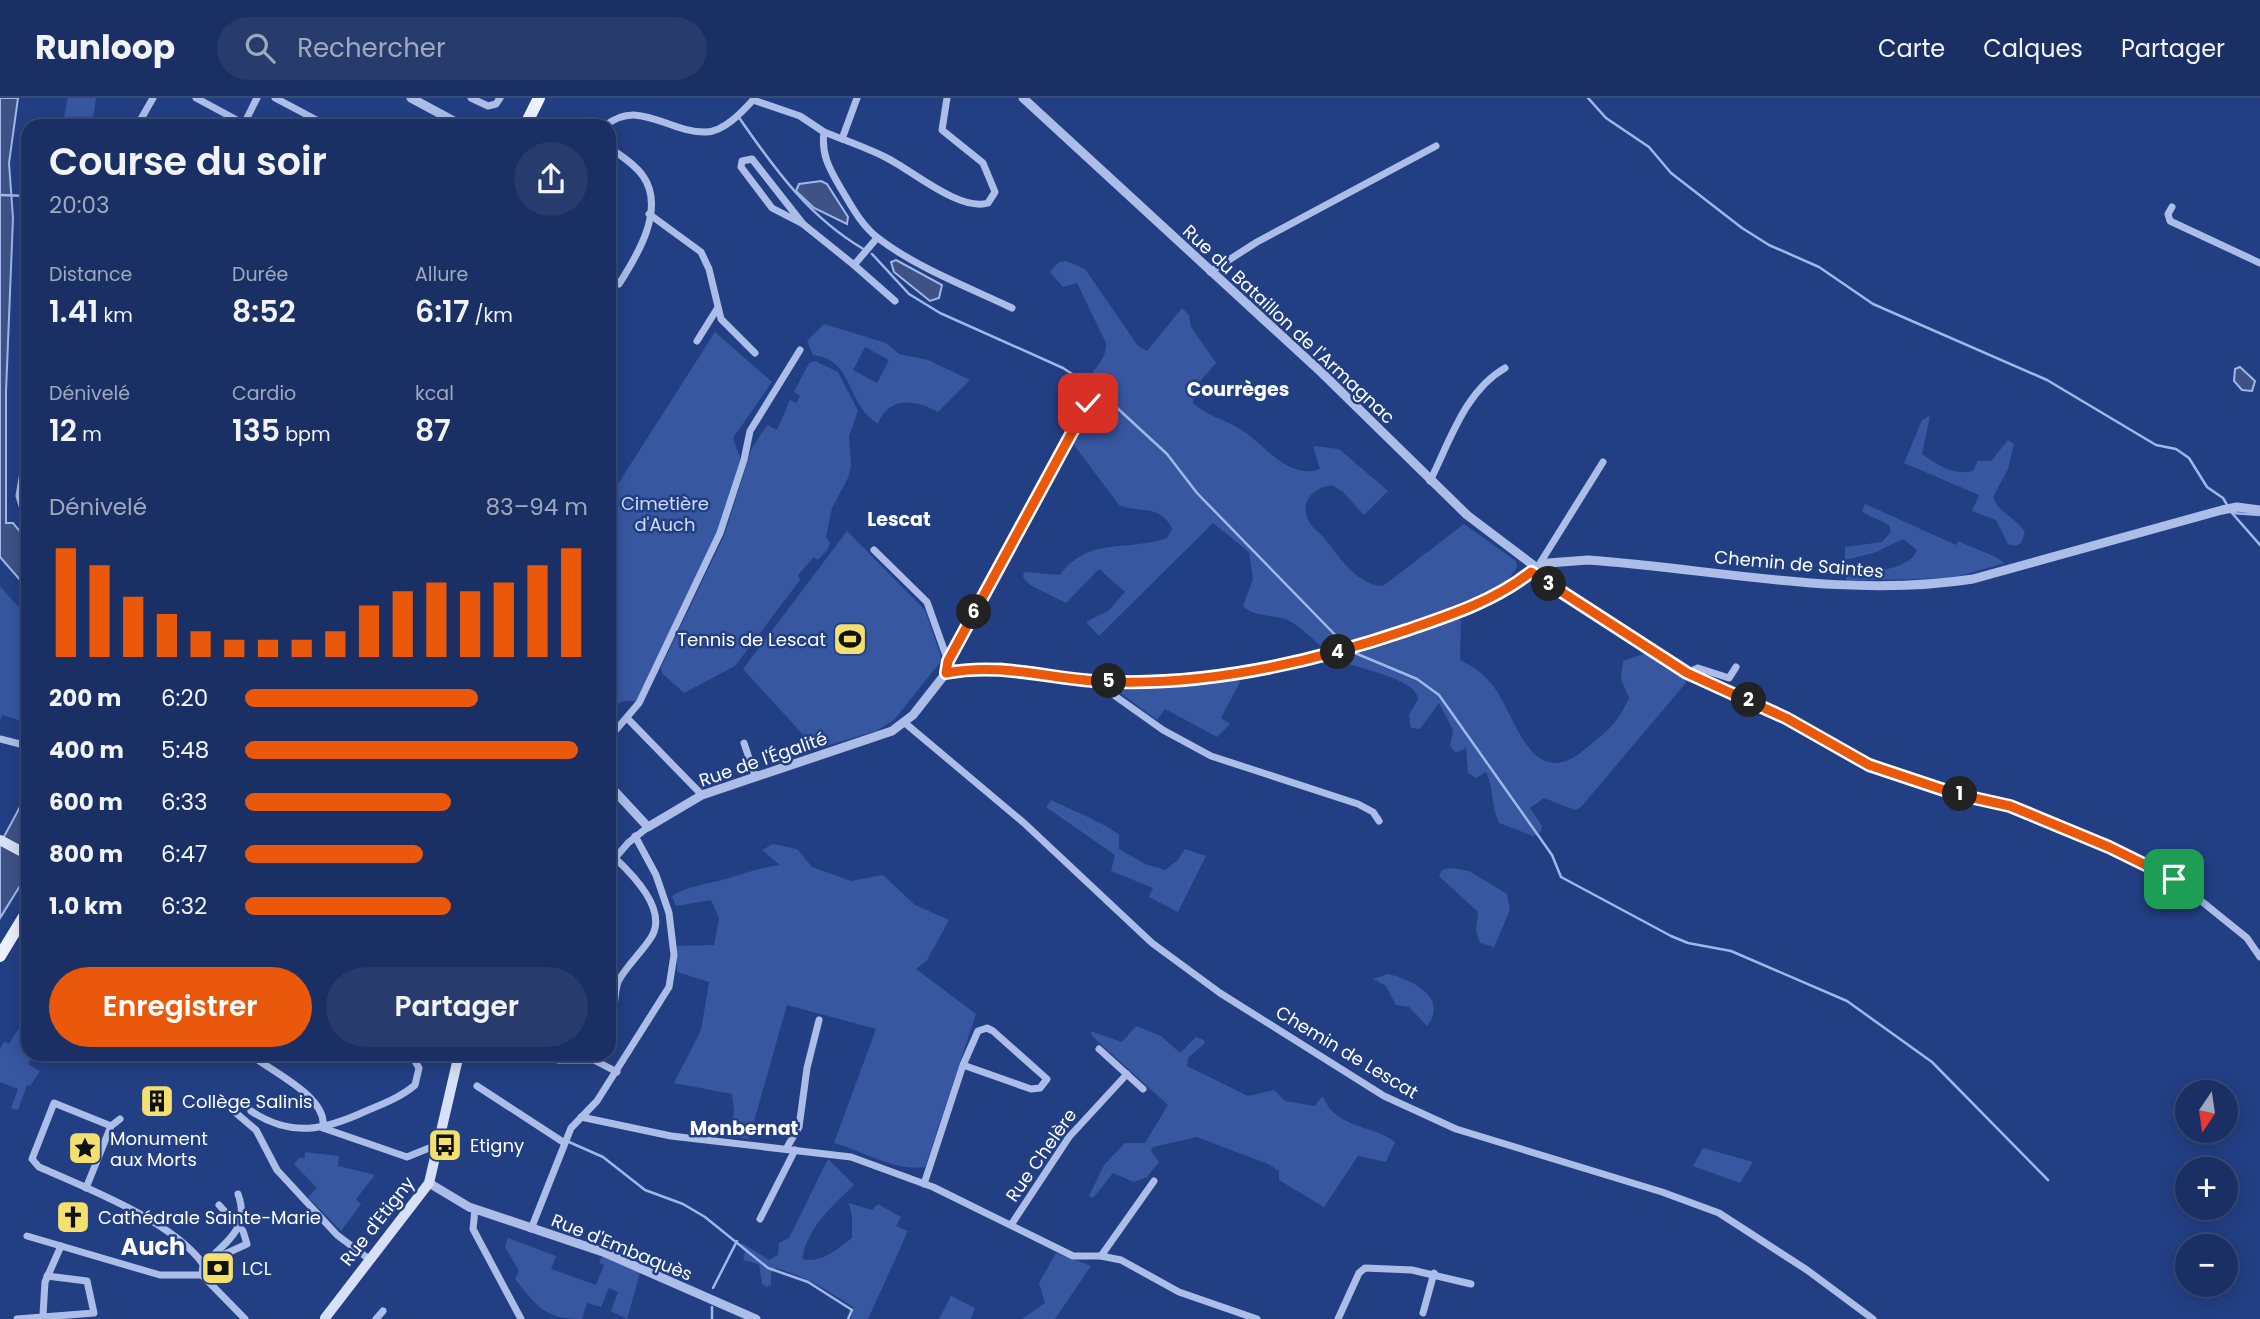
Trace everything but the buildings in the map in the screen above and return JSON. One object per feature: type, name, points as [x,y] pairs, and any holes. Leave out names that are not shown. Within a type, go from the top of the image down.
[{"type":"main road","points":[[528,119],[539,98]]},
{"type":"main road","points":[[0,840],[21,851]]},
{"type":"main road","points":[[0,956],[21,922]]},
{"type":"main road","name":"Rue d'Etigny","points":[[324,1318],[429,1183],[457,1061]]},
{"type":"street","points":[[141,119],[153,98]]},
{"type":"street","points":[[196,98],[235,119]]},
{"type":"street","points":[[248,119],[257,98]]},
{"type":"street","points":[[275,98],[315,119]]},
{"type":"street","points":[[411,98],[449,119]]},
{"type":"street","points":[[471,98],[488,106],[496,104],[499,98]]},
{"type":"street","points":[[842,139],[856,98]]},
{"type":"street","points":[[663,111],[694,130],[705,133],[725,126],[754,99],[800,116],[824,132],[885,157],[938,190],[976,203],[988,203],[995,192],[983,163],[942,130],[947,98]]},
{"type":"street","name":"Rue du Bataillon de l'Armagnac","points":[[1023,98],[1322,373],[1430,481],[1534,570]]},
{"type":"street","points":[[610,119],[617,108]]},
{"type":"street","points":[[824,132],[822,148],[832,173],[856,214],[877,238],[1012,309]]},
{"type":"street","points":[[1210,272],[1257,242],[1436,146]]},
{"type":"street","points":[[616,152],[637,168],[645,178],[651,200],[637,254],[618,284]]},
{"type":"street","points":[[803,224],[752,159],[742,161],[741,167],[772,208],[803,224],[895,301]]},
{"type":"street","points":[[2172,207],[2168,214],[2170,221],[2260,263]]},
{"type":"street","points":[[649,214],[701,251],[709,269],[717,309],[730,331],[755,353]]},
{"type":"street","points":[[854,265],[877,238]]},
{"type":"street","points":[[697,341],[717,309]]},
{"type":"street","points":[[616,732],[639,703],[720,533],[744,460],[750,431],[800,350]]},
{"type":"street","points":[[1430,481],[1471,399],[1491,376],[1505,368]]},
{"type":"street","points":[[905,723],[946,673],[948,661],[1088,403]]},
{"type":"street","points":[[946,673],[1001,667],[1094,681],[1194,679],[1295,663],[1357,647],[1490,599],[1534,570],[1603,463]]},
{"type":"street","points":[[21,484],[21,502]]},
{"type":"street","name":"Chemin de Saintes","points":[[1534,570],[1548,563],[1588,560],[1879,588],[1947,583],[1973,579],[2222,510],[2237,507],[2260,510]]},
{"type":"street","points":[[874,550],[927,602],[948,661]]},
{"type":"street","points":[[1534,570],[1687,673],[1786,718],[1869,765],[1956,794],[2010,806],[2141,862],[2174,879],[2247,938],[2260,957]]},
{"type":"street","points":[[1687,673],[1698,668],[1729,678],[1736,667]]},
{"type":"street","points":[[1094,681],[1184,743],[1231,764],[1358,804],[1373,812],[1379,821]]},
{"type":"street","points":[[628,719],[702,795]]},
{"type":"street","name":"Rue de l'Égalité","points":[[616,857],[635,836],[702,795],[880,737],[905,723]]},
{"type":"street","name":"Chemin de Lescat","points":[[905,723],[1016,816],[1152,943],[1220,993],[1384,1097],[1456,1129],[1673,1196],[1718,1213],[1807,1270],[1872,1319]]},
{"type":"street","points":[[0,739],[21,744]]},
{"type":"street","points":[[744,743],[755,776]]},
{"type":"street","points":[[616,793],[648,827]]},
{"type":"street","points":[[531,1229],[563,1142],[617,1072],[668,987],[673,966],[669,913],[656,875],[635,836]]},
{"type":"street","points":[[616,865],[639,881],[654,916],[655,928],[619,981],[616,1000]]},
{"type":"street","points":[[639,881],[656,875]]},
{"type":"street","points":[[786,1149],[799,1127],[807,1068],[819,1020]]},
{"type":"street","points":[[924,1184],[963,1065],[978,1031],[987,1028],[1046,1075],[1046,1079],[1043,1086],[1031,1089],[963,1065]]},
{"type":"street","points":[[1099,1049],[1143,1089]]},
{"type":"street","points":[[260,1061],[305,1092],[321,1111],[323,1128]]},
{"type":"street","points":[[251,1111],[282,1126],[305,1130],[323,1128],[383,1104],[410,1089],[418,1080],[417,1061]]},
{"type":"street","points":[[595,1061],[617,1072]]},
{"type":"street","name":"Rue Chelère","points":[[1012,1225],[1074,1130],[1127,1074]]},
{"type":"street","points":[[477,1086],[563,1142]]},
{"type":"street","points":[[111,1126],[54,1103],[32,1159],[39,1167],[142,1217],[206,1262]]},
{"type":"street","points":[[229,1107],[256,1130],[268,1159],[302,1198],[337,1235],[369,1259]]},
{"type":"street","points":[[580,1117],[671,1136],[851,1157],[924,1184],[1073,1256],[1101,1256],[1121,1260],[1179,1292],[1257,1319]]},
{"type":"street","points":[[86,1188],[111,1126],[120,1119]]},
{"type":"street","points":[[323,1128],[407,1157],[439,1144]]},
{"type":"street","points":[[760,1219],[795,1150]]},
{"type":"street","points":[[1101,1256],[1154,1181]]},
{"type":"street","name":"Rue d'Embaquès","points":[[429,1183],[475,1209],[603,1252],[756,1319]]},
{"type":"street","points":[[202,1275],[206,1262],[235,1236],[240,1227],[243,1208],[238,1194]]},
{"type":"street","points":[[206,1262],[247,1244],[240,1227],[219,1206]]},
{"type":"street","points":[[475,1209],[473,1229],[521,1319]]},
{"type":"street","points":[[27,1236],[160,1275],[202,1275],[245,1319]]},
{"type":"street","points":[[43,1315],[47,1276],[61,1246]]},
{"type":"street","points":[[1338,1319],[1359,1273],[1365,1268],[1434,1273],[1471,1284]]},
{"type":"street","points":[[1423,1313],[1434,1273]]},
{"type":"street","points":[[17,1319],[94,1313],[87,1281],[47,1276]]},
{"type":"street","points":[[376,1319],[383,1311]]},
{"type":"green space","points":[[68,98],[96,98],[93,119],[64,119]]},
{"type":"green space","points":[[1066,261],[1085,269],[1138,346],[1147,351],[1182,308],[1189,315],[1191,327],[1216,363],[1195,387],[1193,403],[1198,407],[1240,429],[1277,459],[1298,470],[1320,469],[1313,446],[1339,449],[1388,491],[1364,515],[1343,492],[1332,485],[1318,489],[1306,503],[1311,525],[1343,562],[1365,581],[1383,586],[1464,524],[1516,561],[1517,567],[1505,581],[1453,606],[1461,621],[1460,660],[1478,671],[1494,687],[1528,747],[1539,757],[1551,763],[1566,761],[1584,750],[1610,727],[1629,698],[1621,679],[1623,661],[1646,653],[1690,678],[1581,807],[1575,810],[1544,798],[1530,808],[1542,826],[1541,832],[1533,836],[1499,823],[1486,772],[1476,778],[1468,773],[1466,748],[1456,753],[1450,746],[1453,730],[1439,703],[1420,729],[1411,728],[1409,715],[1418,699],[1409,686],[1341,660],[1287,620],[1248,610],[1243,606],[1253,579],[1249,552],[1213,523],[1099,636],[1086,622],[1108,611],[1125,592],[1099,569],[1066,603],[1030,585],[1023,577],[1024,572],[1060,575],[1083,555],[1109,547],[1167,538],[1172,529],[1162,516],[1155,512],[1119,505],[1074,445],[1072,439],[1093,402],[1088,388],[1089,380],[1104,356],[1106,343],[1077,283],[1063,287],[1050,272],[1059,262]]},
{"type":"green space","points":[[824,324],[886,343],[899,354],[928,360],[970,380],[938,412],[913,403],[896,404],[889,408],[878,424],[863,410],[839,367],[824,357],[813,355],[807,341]],"holes":[[[865,347],[889,360],[877,383],[853,370]]]},
{"type":"green space","name":"Cimetière d'Auch","points":[[715,332],[772,382],[733,438],[741,460],[718,532],[636,702],[624,701],[616,705],[616,487]]},
{"type":"green space","name":"Cimetière d'Auch","points":[[815,361],[838,372],[858,411],[849,436],[851,466],[848,478],[832,508],[826,537],[830,542],[828,549],[818,560],[814,557],[798,575],[800,580],[735,666],[684,693],[662,673],[661,667],[724,536],[752,448],[767,425],[777,430],[790,400],[796,403],[800,396],[794,392],[809,363]]},
{"type":"green space","points":[[1930,416],[1922,454],[1952,471],[1973,471],[1978,461],[1991,461],[2008,440],[2014,444],[2008,469],[1993,497],[1999,508],[2022,528],[2025,533],[2021,543],[2016,546],[2008,544],[1996,520],[1972,511],[1979,495],[1904,463],[1922,420]]},
{"type":"green space","points":[[1865,504],[1956,545],[1958,541],[2005,563],[1952,578],[1846,581],[1846,574],[1886,569],[1905,563],[1917,550],[1903,539],[1874,553],[1845,560],[1845,547],[1882,542],[1891,532],[1889,525],[1862,512]]},
{"type":"green space","name":"Tennis de Lescat","points":[[847,531],[925,610],[942,660],[894,720],[876,731],[816,749],[743,669]]},
{"type":"green space","points":[[0,586],[21,610],[21,721],[2,715],[0,720]]},
{"type":"green space","points":[[1242,678],[1221,718],[1230,724],[1217,737],[1165,709],[1157,720],[1111,686],[1196,684]]},
{"type":"green space","points":[[1051,800],[1114,831],[1119,835],[1119,849],[1145,864],[1165,870],[1178,860],[1185,849],[1206,856],[1178,912],[1149,897],[1153,888],[1111,871],[1115,855],[1046,807]]},
{"type":"green space","points":[[773,844],[797,849],[812,867],[851,881],[883,875],[915,905],[949,920],[927,960],[916,969],[976,1014],[925,1167],[891,1164],[834,1143],[876,1029],[787,1005],[749,1139],[731,1137],[734,1111],[732,1094],[674,1083],[701,1030],[709,982],[677,972],[677,946],[714,945],[719,918],[711,900],[676,906],[672,896],[692,888],[780,865],[762,850]]},
{"type":"green space","points":[[1451,868],[1469,871],[1507,894],[1510,910],[1494,947],[1480,943],[1476,931],[1478,912],[1439,876],[1442,870]]},
{"type":"green space","points":[[1388,974],[1417,986],[1431,999],[1433,1016],[1427,1026],[1409,1007],[1396,1005],[1386,986],[1373,979]]},
{"type":"green space","points":[[1136,1026],[1161,1036],[1180,1053],[1196,1037],[1204,1040],[1205,1043],[1188,1058],[1187,1066],[1248,1096],[1274,1090],[1285,1101],[1315,1106],[1322,1096],[1339,1117],[1395,1142],[1386,1162],[1358,1156],[1324,1207],[1279,1180],[1279,1171],[1268,1164],[1197,1137],[1153,1147],[1151,1151],[1159,1162],[1147,1177],[1134,1182],[1113,1173],[1093,1198],[1089,1196],[1104,1165],[1125,1143],[1145,1143],[1168,1105],[1093,1037],[1090,1031],[1122,1042]]},
{"type":"green space","points":[[19,1028],[21,1029],[21,1061],[30,1061],[28,1064],[40,1071],[30,1086],[27,1085],[18,1110],[11,1108],[18,1089],[0,1082],[0,1049],[4,1042],[9,1044]]},
{"type":"green space","points":[[1703,1148],[1753,1162],[1740,1183],[1693,1166]]},
{"type":"green space","points":[[305,1152],[339,1156],[338,1166],[375,1175],[356,1199],[361,1204],[341,1231],[308,1197],[317,1188],[294,1164],[299,1158],[305,1158]]},
{"type":"green space","points":[[828,1159],[854,1185],[815,1227],[802,1259],[823,1257],[852,1238],[849,1203],[872,1210],[878,1204],[901,1217],[896,1226],[908,1231],[868,1319],[851,1319],[853,1307],[816,1284],[787,1271],[776,1268],[771,1273],[771,1285],[767,1287],[762,1284],[759,1264],[743,1260],[745,1252],[740,1247],[742,1243],[769,1260],[778,1255],[779,1243],[789,1238]]},
{"type":"green space","points":[[508,1238],[556,1256],[551,1269],[596,1285],[604,1265],[599,1263],[602,1256],[640,1273],[627,1319],[611,1311],[618,1292],[609,1288],[601,1307],[587,1303],[582,1319],[559,1317],[543,1310],[515,1279],[519,1271],[505,1247]]},
{"type":"green space","points":[[1056,1253],[1091,1266],[1055,1319],[1022,1319],[1045,1303],[1039,1283]]},
{"type":"green space","points":[[951,1296],[975,1308],[971,1319],[939,1319]]},
{"type":"shaded area","points":[[0,98],[18,98],[9,163],[13,218],[6,392],[6,523],[13,523],[21,533],[21,581],[0,557]]},
{"type":"shaded area","points":[[821,181],[827,184],[848,217],[847,224],[814,208],[796,191],[799,184]]},
{"type":"shaded area","points":[[896,260],[942,285],[939,298],[930,301],[894,272],[891,262]]},
{"type":"shaded area","points":[[2240,367],[2255,381],[2252,391],[2242,390],[2234,381],[2235,369]]},
{"type":"shaded area","points":[[21,805],[21,884],[0,918],[0,844]]},
{"type":"waterway","points":[[1588,98],[1606,118],[1649,147],[1671,173],[1742,228],[1769,245],[1819,267],[1873,304],[2047,380],[2156,445],[2176,449],[2189,458],[2207,487],[2223,498],[2232,513],[2260,545]]},
{"type":"waterway","points":[[740,119],[795,192],[827,223],[865,250]]},
{"type":"waterway","points":[[0,195],[21,196]]},
{"type":"waterway","points":[[872,254],[909,294],[940,313],[1063,368],[1097,390]]},
{"type":"waterway","points":[[1102,394],[1167,454],[1197,493],[1344,644]]},
{"type":"waterway","points":[[2232,513],[2260,515]]},
{"type":"waterway","points":[[1355,653],[1417,679],[1439,695],[1552,855],[1561,877],[1671,936],[1688,943],[1731,951],[1847,1001],[1932,1062],[2048,1180]]},
{"type":"waterway","points":[[569,1142],[603,1157],[645,1190],[683,1204],[705,1217],[768,1268],[808,1282],[852,1310],[848,1319]]},
{"type":"waterway","points":[[713,1288],[737,1241]]},
{"type":"waterway","points":[[712,1307],[712,1319]]},
{"type":"place","name":"Tennis de Lescat","points":[[850,639]]},
{"type":"place","name":"Collège Salinis","points":[[157,1101]]},
{"type":"place","name":"Etigny","points":[[445,1145]]},
{"type":"place","name":"Monument aux Morts","points":[[85,1148]]},
{"type":"place","name":"Cathédrale Sainte-Marie","points":[[73,1217]]},
{"type":"place","name":"LCL","points":[[218,1268]]},
{"type":"district","name":"Courrèges","points":[[1238,389]]},
{"type":"district","name":"Lescat","points":[[899,519]]},
{"type":"district","name":"Monbernat","points":[[744,1128]]},
{"type":"district","name":"Auch","points":[[153,1246]]},
{"type":"route","points":[[1088,403],[948,661],[946,673],[1001,667],[1094,681],[1142,681],[1194,679],[1242,673],[1357,647],[1464,610],[1513,586],[1531,572],[1579,606],[1687,673],[1786,718],[1869,765],[1956,794],[2010,806],[2109,847],[2174,879]]}]
